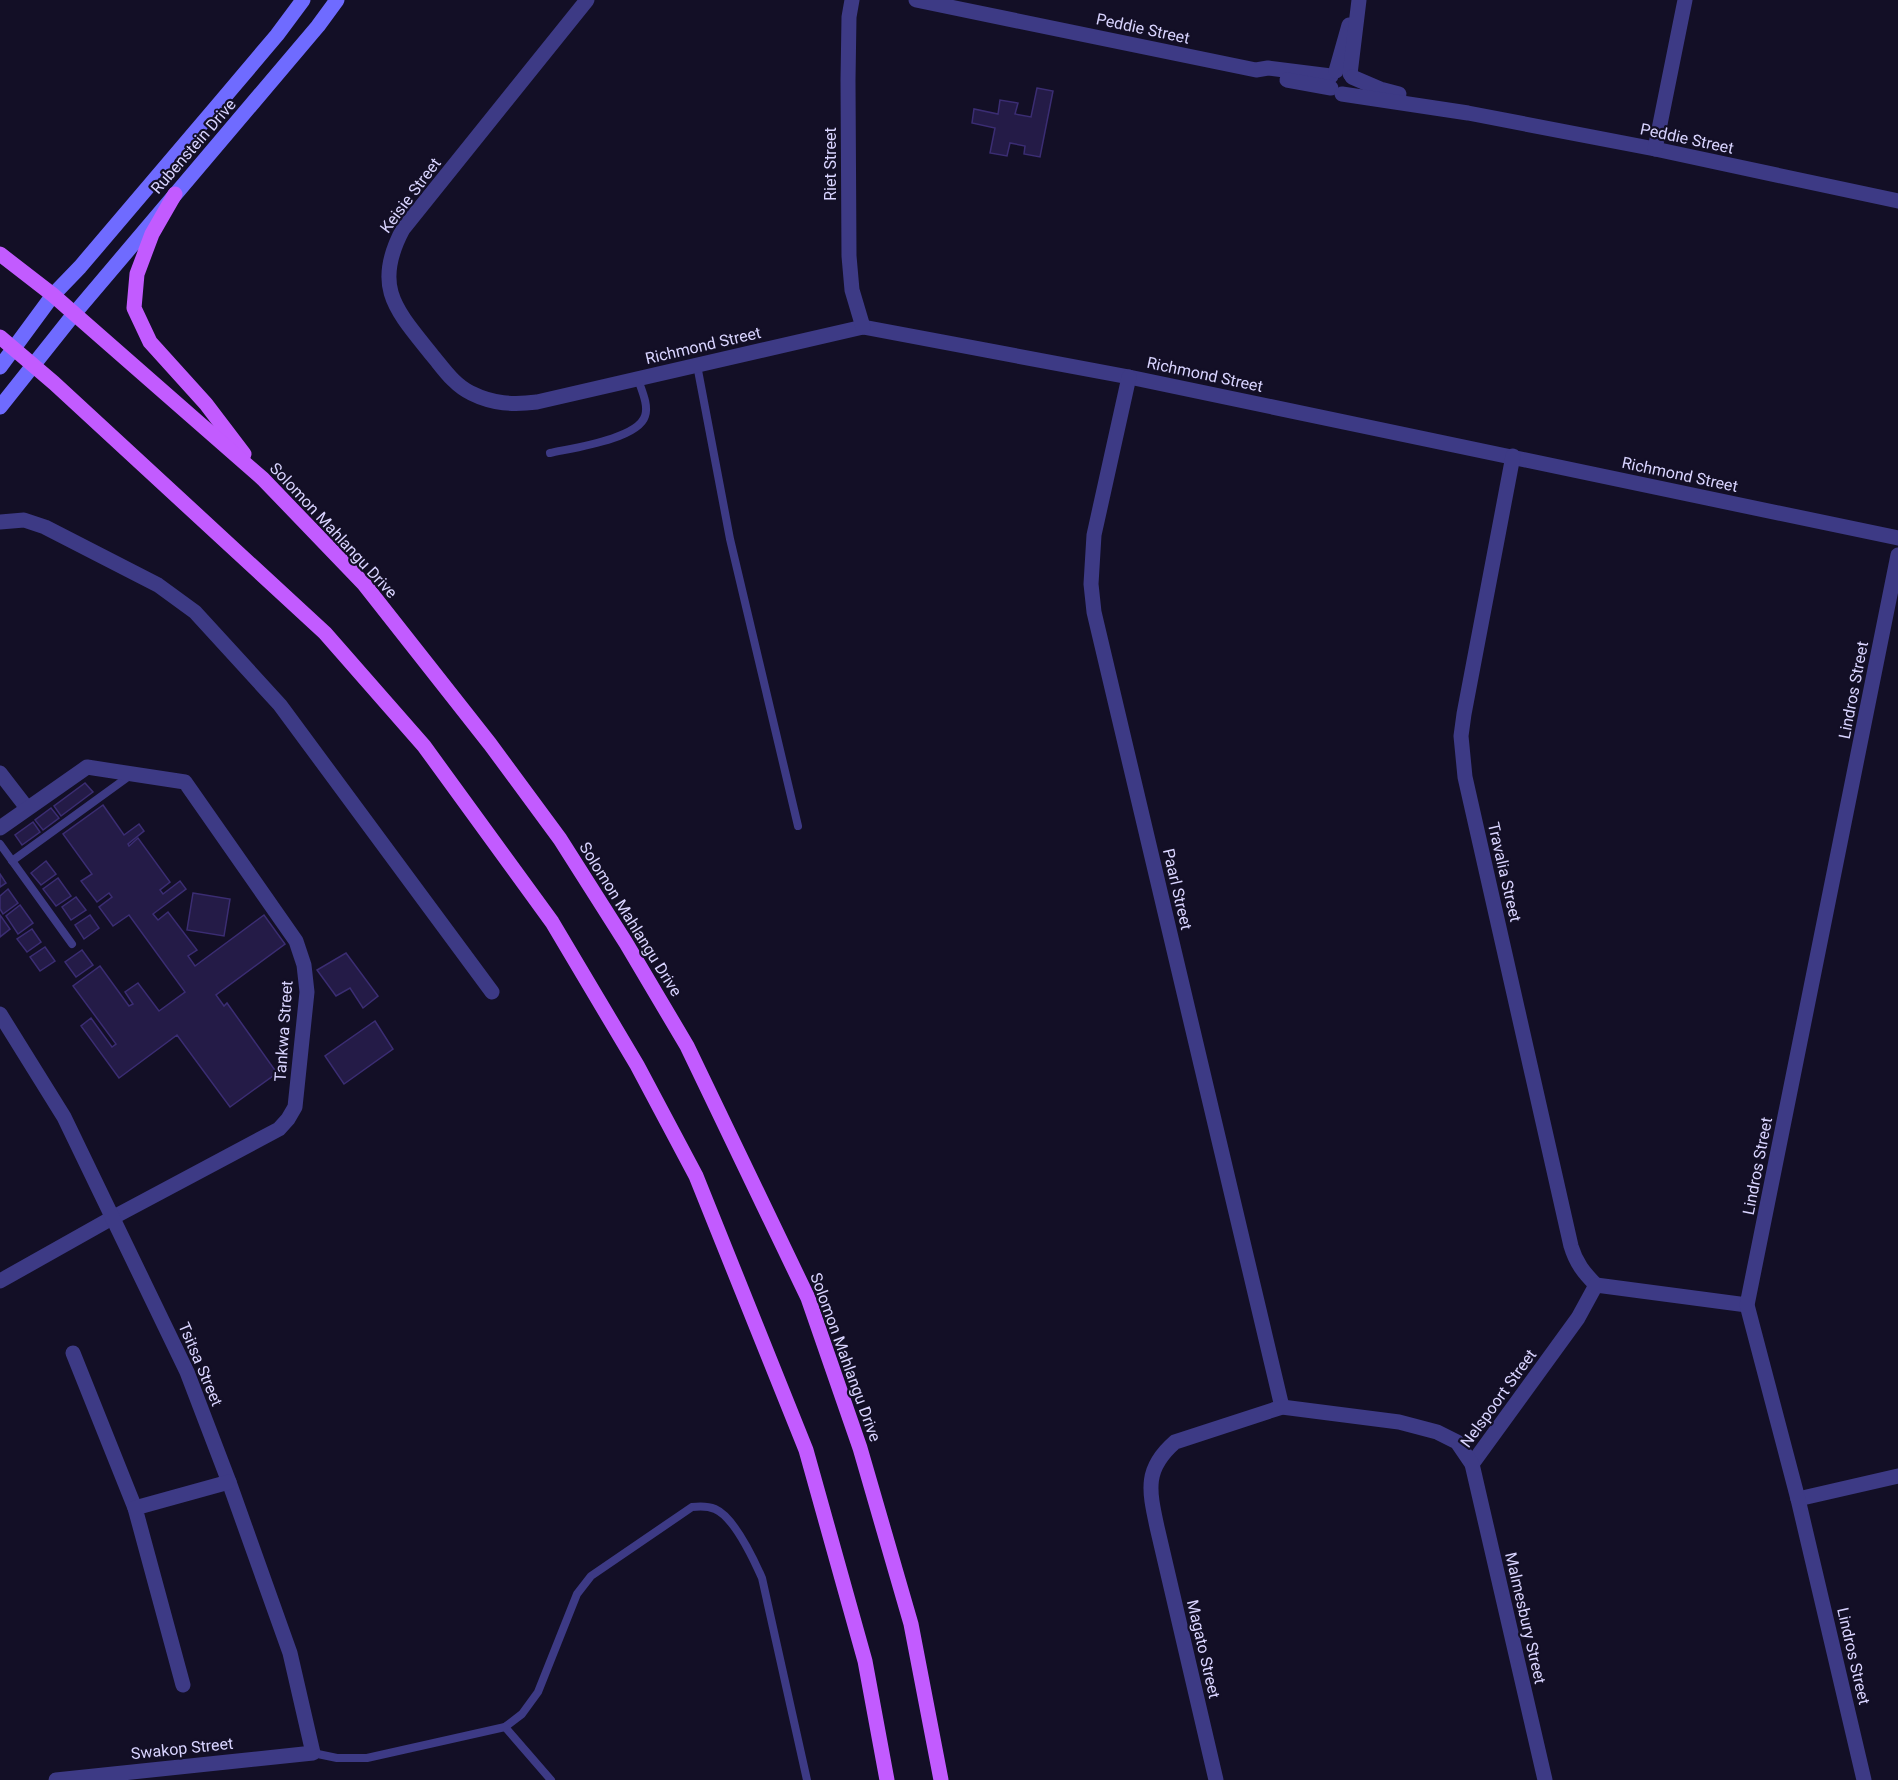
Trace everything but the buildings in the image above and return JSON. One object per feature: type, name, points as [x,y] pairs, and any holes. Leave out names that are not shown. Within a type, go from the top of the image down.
[{"type":"main road","points":[[175,194],[152,234],[137,274],[134,308],[150,342],[207,404],[263,479]]},
{"type":"main road","name":"Solomon Mahlangu Drive","points":[[0,254],[53,295],[263,479],[364,584],[490,744],[560,839],[687,1046],[808,1298],[849,1416],[911,1624],[941,1780]]},
{"type":"main road","points":[[0,337],[54,383],[325,633],[424,746],[552,922],[636,1065],[696,1176],[806,1450],[865,1660],[887,1780]]},
{"type":"street","name":"Rubenstein Drive","points":[[0,367],[53,295],[80,267],[229,92],[303,0]]},
{"type":"street","name":"Rubenstein Drive","points":[[0,407],[74,314],[303,44],[337,0]]},
{"type":"street","name":"Keisie Street","points":[[504,404],[468,392],[452,379],[410,327],[393,302],[389,286],[393,249],[403,229],[587,0]]},
{"type":"street","name":"Riet Street","points":[[852,0],[849,17],[848,80],[849,256],[852,290],[863,327]]},
{"type":"street","name":"Peddie Street","points":[[916,0],[1256,70],[1280,78],[1341,80],[1468,113],[1655,149],[1898,201]]},
{"type":"street","points":[[1341,80],[1358,0]]},
{"type":"street","points":[[1655,149],[1685,0]]},
{"type":"street","name":"Richmond Street","points":[[504,404],[537,402],[863,327],[1130,377],[1898,538]]},
{"type":"street","name":"Paarl Street","points":[[1130,377],[1094,534],[1091,584],[1094,612],[1282,1407]]},
{"type":"street","name":"Travalia Street","points":[[1513,456],[1464,714],[1462,751],[1465,777],[1574,1258],[1581,1270],[1596,1286]]},
{"type":"street","points":[[0,522],[24,520],[45,527],[158,585],[195,612],[280,705],[492,992]]},
{"type":"street","name":"Lindros Street","points":[[1864,1780],[1798,1499],[1748,1305],[1898,555]]},
{"type":"street","name":"Tankwa Street","points":[[0,828],[87,767],[185,782],[296,941],[304,965],[306,992],[295,1107],[279,1129],[0,1281]]},
{"type":"street","points":[[0,773],[27,808]]},
{"type":"street","name":"Tsitsa Street","points":[[0,1014],[64,1117],[187,1372],[290,1653],[313,1753]]},
{"type":"street","points":[[1596,1286],[1748,1305]]},
{"type":"street","name":"Nelspoort Street","points":[[1157,1527],[1150,1498],[1151,1476],[1165,1451],[1175,1442],[1282,1407],[1399,1422],[1437,1432],[1457,1442],[1472,1464],[1578,1318],[1596,1286]]},
{"type":"street","points":[[73,1353],[135,1508],[183,1685]]},
{"type":"street","name":"Malmesbury Street","points":[[1472,1464],[1545,1780]]},
{"type":"street","points":[[1798,1499],[1898,1476]]},
{"type":"street","points":[[135,1508],[229,1482]]},
{"type":"street","name":"Magato Street","points":[[1157,1527],[1216,1780]]},
{"type":"street","name":"Swakop Street","points":[[56,1780],[313,1753]]},
{"type":"lane","points":[[697,365],[730,539],[798,826]]},
{"type":"lane","points":[[550,453],[634,430],[646,415],[638,379]]},
{"type":"lane","points":[[12,861],[132,773]]},
{"type":"lane","points":[[0,844],[72,944]]},
{"type":"lane","points":[[313,1753],[337,1758],[367,1758],[505,1727],[522,1714],[538,1692],[577,1593],[591,1576],[692,1507],[708,1507],[718,1510],[724,1516],[752,1554],[762,1578],[807,1780]]},
{"type":"lane","points":[[505,1727],[551,1780]]}]
